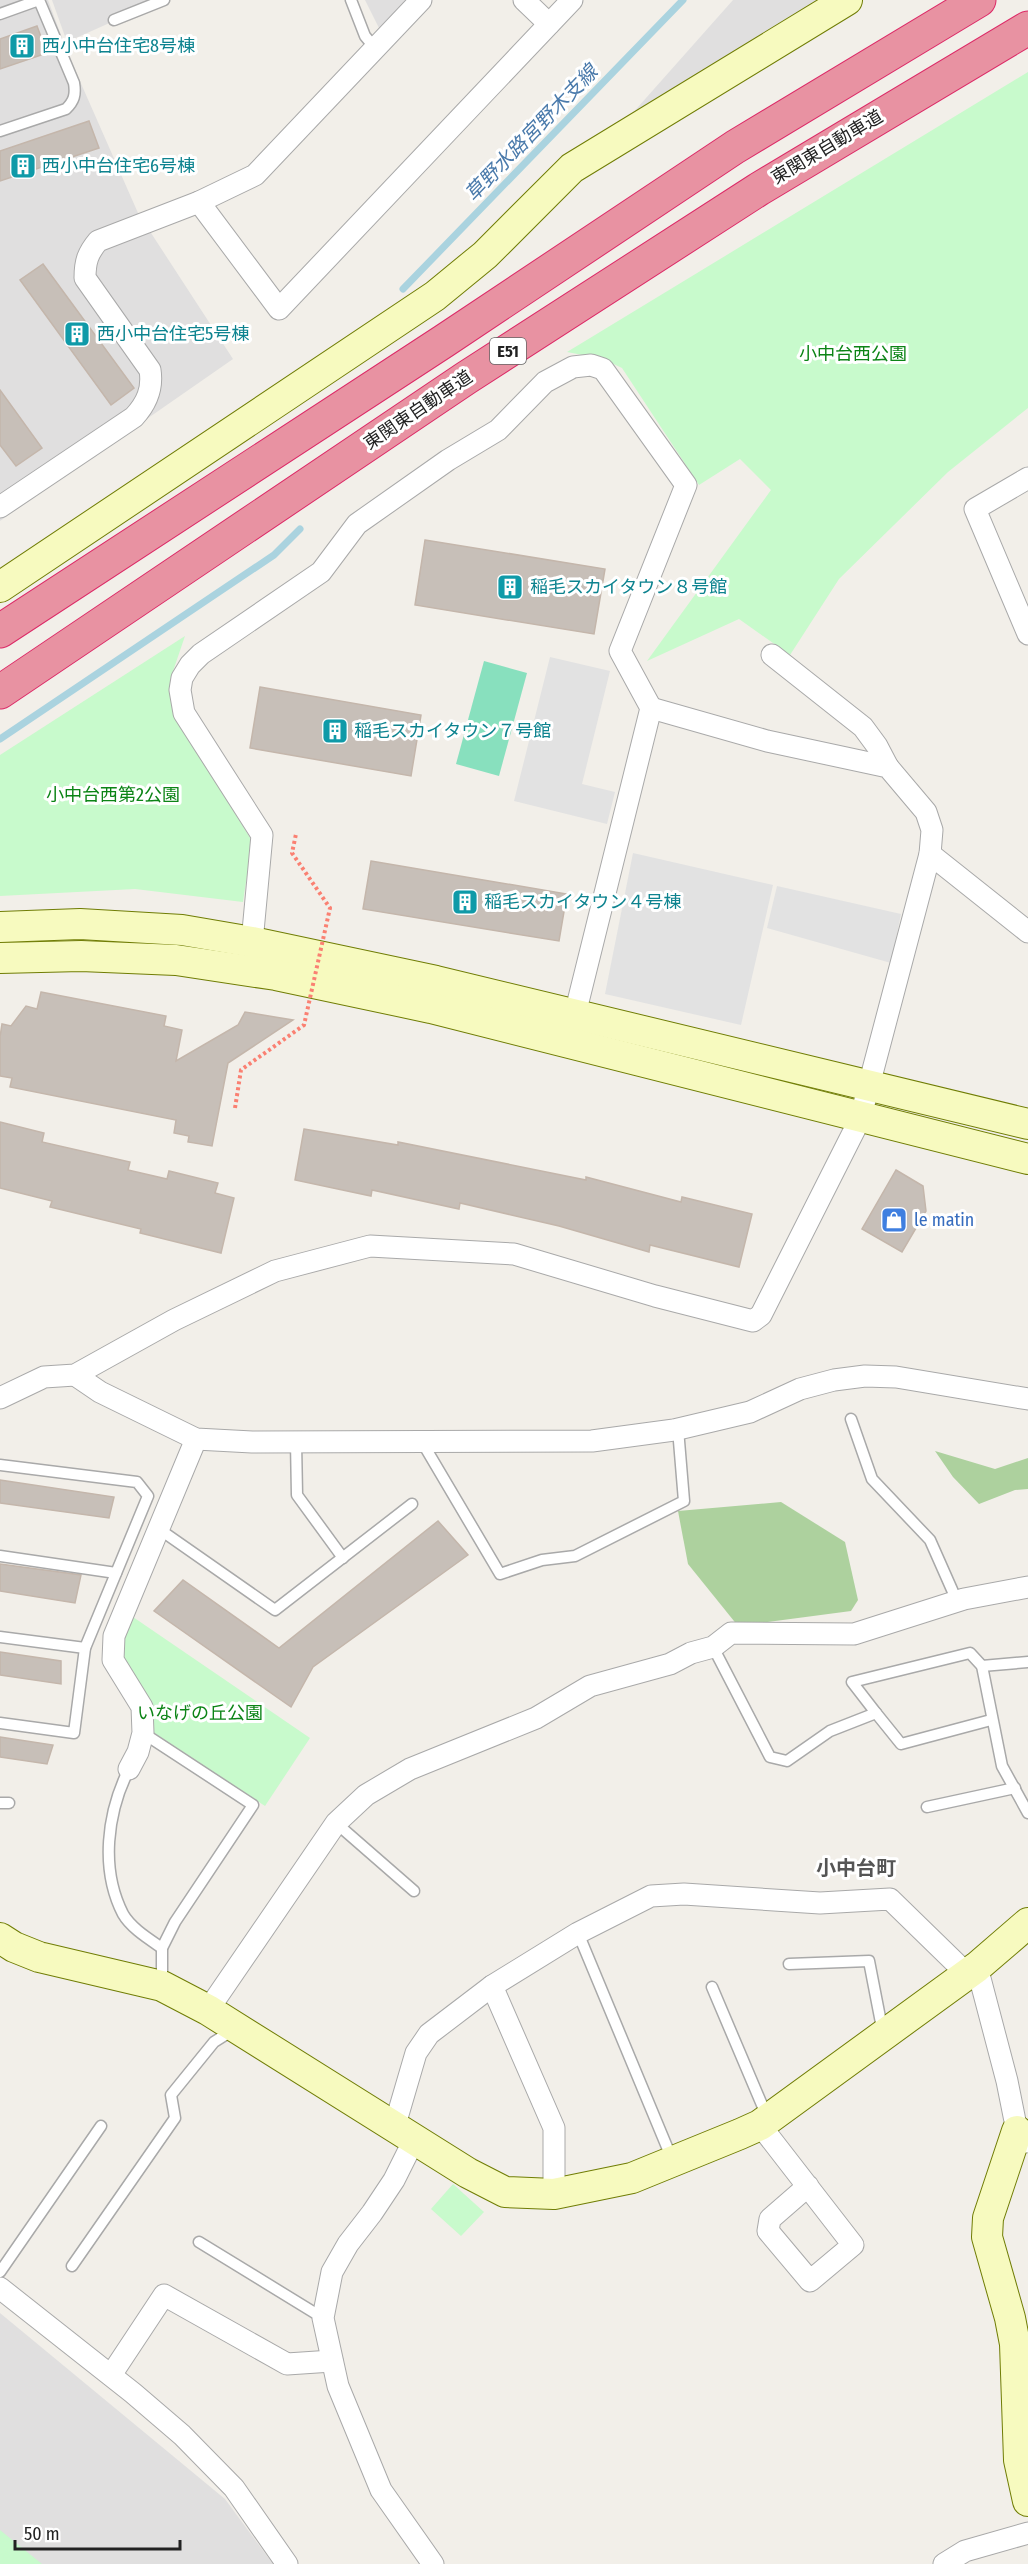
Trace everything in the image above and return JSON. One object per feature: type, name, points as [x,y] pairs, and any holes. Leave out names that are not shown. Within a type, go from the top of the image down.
[{"type":"highway","name":"E51","points":[[0,631],[444,341],[735,147],[979,0]]},
{"type":"highway","name":"東関東自動車道","points":[[0,692],[457,384],[759,189],[1028,28]]},
{"type":"street","points":[[0,507],[134,417],[142,408],[152,382],[150,370],[85,278],[88,253],[98,241],[199,202],[255,175],[421,0]]},
{"type":"street","points":[[524,0],[549,24]]},
{"type":"street","points":[[199,202],[279,309],[572,0]]},
{"type":"street","points":[[0,587],[435,296],[485,255],[572,168],[847,0]]},
{"type":"street","points":[[252,942],[262,835],[184,713],[180,690],[182,678],[201,654],[321,572],[357,524],[448,460],[498,430],[545,382],[573,367],[591,365],[603,369],[686,485],[620,651],[651,708],[575,1014]]},
{"type":"street","points":[[1028,478],[975,509],[1028,634]]},
{"type":"street","points":[[0,1398],[44,1377],[75,1375],[174,1320],[276,1270],[370,1246],[514,1254],[655,1296],[753,1321],[761,1315],[860,1119],[930,854],[932,830],[926,812],[888,767],[877,746],[863,727],[772,655]]},
{"type":"street","points":[[651,708],[767,741],[888,767]]},
{"type":"street","points":[[930,854],[1026,926]]},
{"type":"street","points":[[0,927],[80,924],[182,930],[252,942],[436,981],[1028,1124]]},
{"type":"street","points":[[0,958],[81,956],[176,960],[276,975],[431,1008],[860,1119],[1028,1159]]},
{"type":"street","points":[[75,1375],[100,1392],[196,1439],[296,1442],[592,1441],[678,1430],[750,1412],[800,1389],[834,1380],[865,1376],[896,1377],[1028,1399]]},
{"type":"street","points":[[129,1769],[138,1752],[143,1733],[142,1707],[113,1660],[114,1636],[196,1439]]},
{"type":"street","points":[[208,2010],[336,1823],[366,1795],[410,1769],[536,1718],[590,1686],[670,1664],[691,1653],[713,1647],[731,1633],[854,1634],[957,1601],[1028,1587]]},
{"type":"street","points":[[433,2564],[381,2490],[338,2386],[323,2318],[332,2272],[348,2244],[372,2214],[394,2180],[404,2134],[416,2053],[429,2034],[492,1986],[578,1933],[651,1896],[684,1894],[820,1903],[890,1899],[972,1970],[1007,2081],[1022,2138],[988,2218],[987,2237],[1010,2318],[1021,2343],[1018,2460],[1028,2501]]},
{"type":"street","points":[[0,1938],[14,1947],[39,1957],[162,1986],[208,2010],[468,2173],[505,2192],[554,2194],[632,2178],[764,2122],[972,1970],[1028,1923]]},
{"type":"street","points":[[492,1986],[554,2128],[554,2194]]},
{"type":"street","points":[[764,2122],[808,2186]]},
{"type":"street","points":[[0,2288],[111,2375],[182,2435],[234,2488],[287,2564]]},
{"type":"street","points":[[111,2375],[164,2295],[287,2364],[332,2361]]},
{"type":"street","points":[[944,2564],[964,2551],[1028,2533]]},
{"type":"lane","points":[[0,14],[39,0],[74,83],[75,93],[74,101],[66,109],[0,131]]},
{"type":"lane","points":[[114,20],[164,0]]},
{"type":"lane","points":[[351,0],[365,36],[375,48]]},
{"type":"lane","points":[[852,1419],[872,1479],[930,1540],[957,1601]]},
{"type":"lane","points":[[422,1442],[500,1574],[542,1560],[575,1556],[684,1501],[678,1430]]},
{"type":"lane","points":[[296,1442],[297,1495],[343,1558]]},
{"type":"lane","points":[[0,1466],[137,1482],[148,1496],[85,1648],[74,1733],[0,1723]]},
{"type":"lane","points":[[159,1529],[275,1610],[412,1504]]},
{"type":"lane","points":[[0,1556],[116,1573]]},
{"type":"lane","points":[[0,1636],[85,1648]]},
{"type":"lane","points":[[713,1647],[770,1757],[787,1761],[830,1731],[876,1713]]},
{"type":"lane","points":[[991,1720],[901,1744],[852,1682],[970,1653],[982,1666],[1002,1766],[1028,1813]]},
{"type":"lane","points":[[982,1666],[1028,1662]]},
{"type":"lane","points":[[143,1733],[253,1805],[175,1922],[162,1948],[162,1986]]},
{"type":"lane","points":[[129,1769],[117,1792],[111,1822],[109,1857],[112,1884],[124,1916],[141,1933],[162,1948]]},
{"type":"lane","points":[[927,1807],[1015,1788]]},
{"type":"lane","points":[[336,1823],[414,1891]]},
{"type":"lane","points":[[578,1933],[673,2160]]},
{"type":"lane","points":[[789,1964],[869,1961],[883,2034]]},
{"type":"lane","points":[[712,1987],[764,2122]]},
{"type":"lane","points":[[72,2266],[175,2118],[171,2095],[214,2043],[236,2028]]},
{"type":"lane","points":[[0,2272],[101,2126]]},
{"type":"lane","points":[[199,2242],[323,2318]]},
{"type":"path","points":[[235,1108],[241,1070],[304,1025],[312,990],[330,908],[292,853],[296,834]]},
{"type":"shaded area","points":[[0,0],[48,0],[68,54],[138,213],[233,359],[0,521]]},
{"type":"shaded area","points":[[52,0],[161,0],[67,42]]},
{"type":"shaded area","points":[[365,0],[406,0],[380,30]]},
{"type":"shaded area","points":[[733,0],[839,0],[583,169]]},
{"type":"shaded area","points":[[550,657],[610,671],[582,784],[615,792],[607,824],[514,801]]},
{"type":"shaded area","points":[[633,853],[773,885],[741,1025],[605,994]]},
{"type":"shaded area","points":[[777,886],[901,914],[891,963],[767,928]]},
{"type":"shaded area","points":[[0,2313],[225,2499],[273,2564],[0,2564]]},
{"type":"green space","name":"小中台西公園","points":[[1028,72],[1028,408],[948,472],[839,579],[790,655],[739,619],[647,661],[771,490],[740,459],[699,485],[622,368],[603,359],[567,352]]},
{"type":"green space","name":"小中台西第2公園","points":[[185,636],[170,680],[174,713],[252,841],[243,902],[135,889],[0,896],[0,755]]},
{"type":"green space","points":[[484,661],[527,673],[499,776],[456,764]]},
{"type":"green space","points":[[935,1451],[995,1469],[1028,1458],[1028,1489],[1015,1490],[979,1504],[953,1477]]},
{"type":"green space","points":[[781,1502],[845,1542],[858,1600],[851,1611],[738,1626],[688,1564],[678,1511]]},
{"type":"green space","name":"いなげの丘公園","points":[[133,1617],[310,1738],[265,1806],[150,1730],[122,1656],[125,1636]]},
{"type":"green space","points":[[453,2184],[484,2212],[461,2236],[431,2209]]},
{"type":"green space","points":[[0,2530],[42,2564],[0,2564]]},
{"type":"building","name":"西小中台住宅8号棟","points":[[37,26],[47,53],[0,69],[0,39]]},
{"type":"building","name":"西小中台住宅6号棟","points":[[89,121],[99,148],[0,181],[0,151]]},
{"type":"building","name":"西小中台住宅5号棟","points":[[43,264],[134,388],[111,405],[20,280]]},
{"type":"building","points":[[0,390],[42,448],[16,466],[0,445]]},
{"type":"building","name":"稲毛スカイタウン８号館","points":[[425,540],[605,569],[594,634],[415,605]]},
{"type":"building","name":"稲毛スカイタウン７号館","points":[[260,687],[421,715],[411,776],[250,748]]},
{"type":"building","name":"稲毛スカイタウン４号棟","points":[[371,861],[567,894],[559,941],[363,909]]},
{"type":"building","points":[[41,992],[166,1016],[164,1026],[182,1030],[176,1061],[238,1025],[245,1012],[293,1020],[228,1063],[212,1146],[188,1142],[189,1136],[174,1133],[176,1120],[10,1087],[12,1078],[0,1076],[2,1024],[11,1026],[26,1006],[37,1009]]},
{"type":"building","points":[[0,1122],[44,1133],[42,1142],[130,1162],[128,1170],[167,1179],[169,1171],[218,1183],[215,1193],[234,1198],[221,1253],[140,1233],[141,1229],[50,1207],[52,1201],[0,1188]]},
{"type":"building","points":[[304,1129],[398,1145],[398,1142],[586,1180],[586,1177],[681,1202],[682,1197],[752,1214],[739,1267],[650,1245],[649,1252],[559,1226],[460,1203],[459,1209],[372,1190],[371,1196],[295,1180]]},
{"type":"building","name":"le matin","points":[[896,1170],[923,1186],[926,1211],[902,1252],[862,1229]]},
{"type":"building","points":[[0,1480],[114,1497],[109,1518],[0,1503]]},
{"type":"building","points":[[438,1521],[468,1555],[313,1667],[291,1707],[154,1611],[183,1580],[279,1648]]},
{"type":"building","points":[[0,1564],[81,1575],[75,1603],[0,1591]]},
{"type":"building","points":[[0,1652],[61,1661],[61,1684],[0,1675]]},
{"type":"building","points":[[0,1737],[53,1745],[47,1764],[0,1757]]},
{"type":"waterway","name":"草野水路宮野木支線","points":[[403,289],[683,0]]},
{"type":"waterway","points":[[0,739],[274,555],[300,529]]},
{"type":"place","name":"西小中台住宅8号棟","points":[[22,46]]},
{"type":"place","name":"西小中台住宅6号棟","points":[[23,166]]},
{"type":"place","name":"西小中台住宅5号棟","points":[[77,334]]},
{"type":"place","name":"稲毛スカイタウン８号館","points":[[510,587]]},
{"type":"place","name":"稲毛スカイタウン７号館","points":[[335,731]]},
{"type":"place","name":"稲毛スカイタウン４号棟","points":[[465,902]]},
{"type":"place","name":"le matin","points":[[894,1220]]},
{"type":"district","name":"小中台町","points":[[856,1868]]}]
